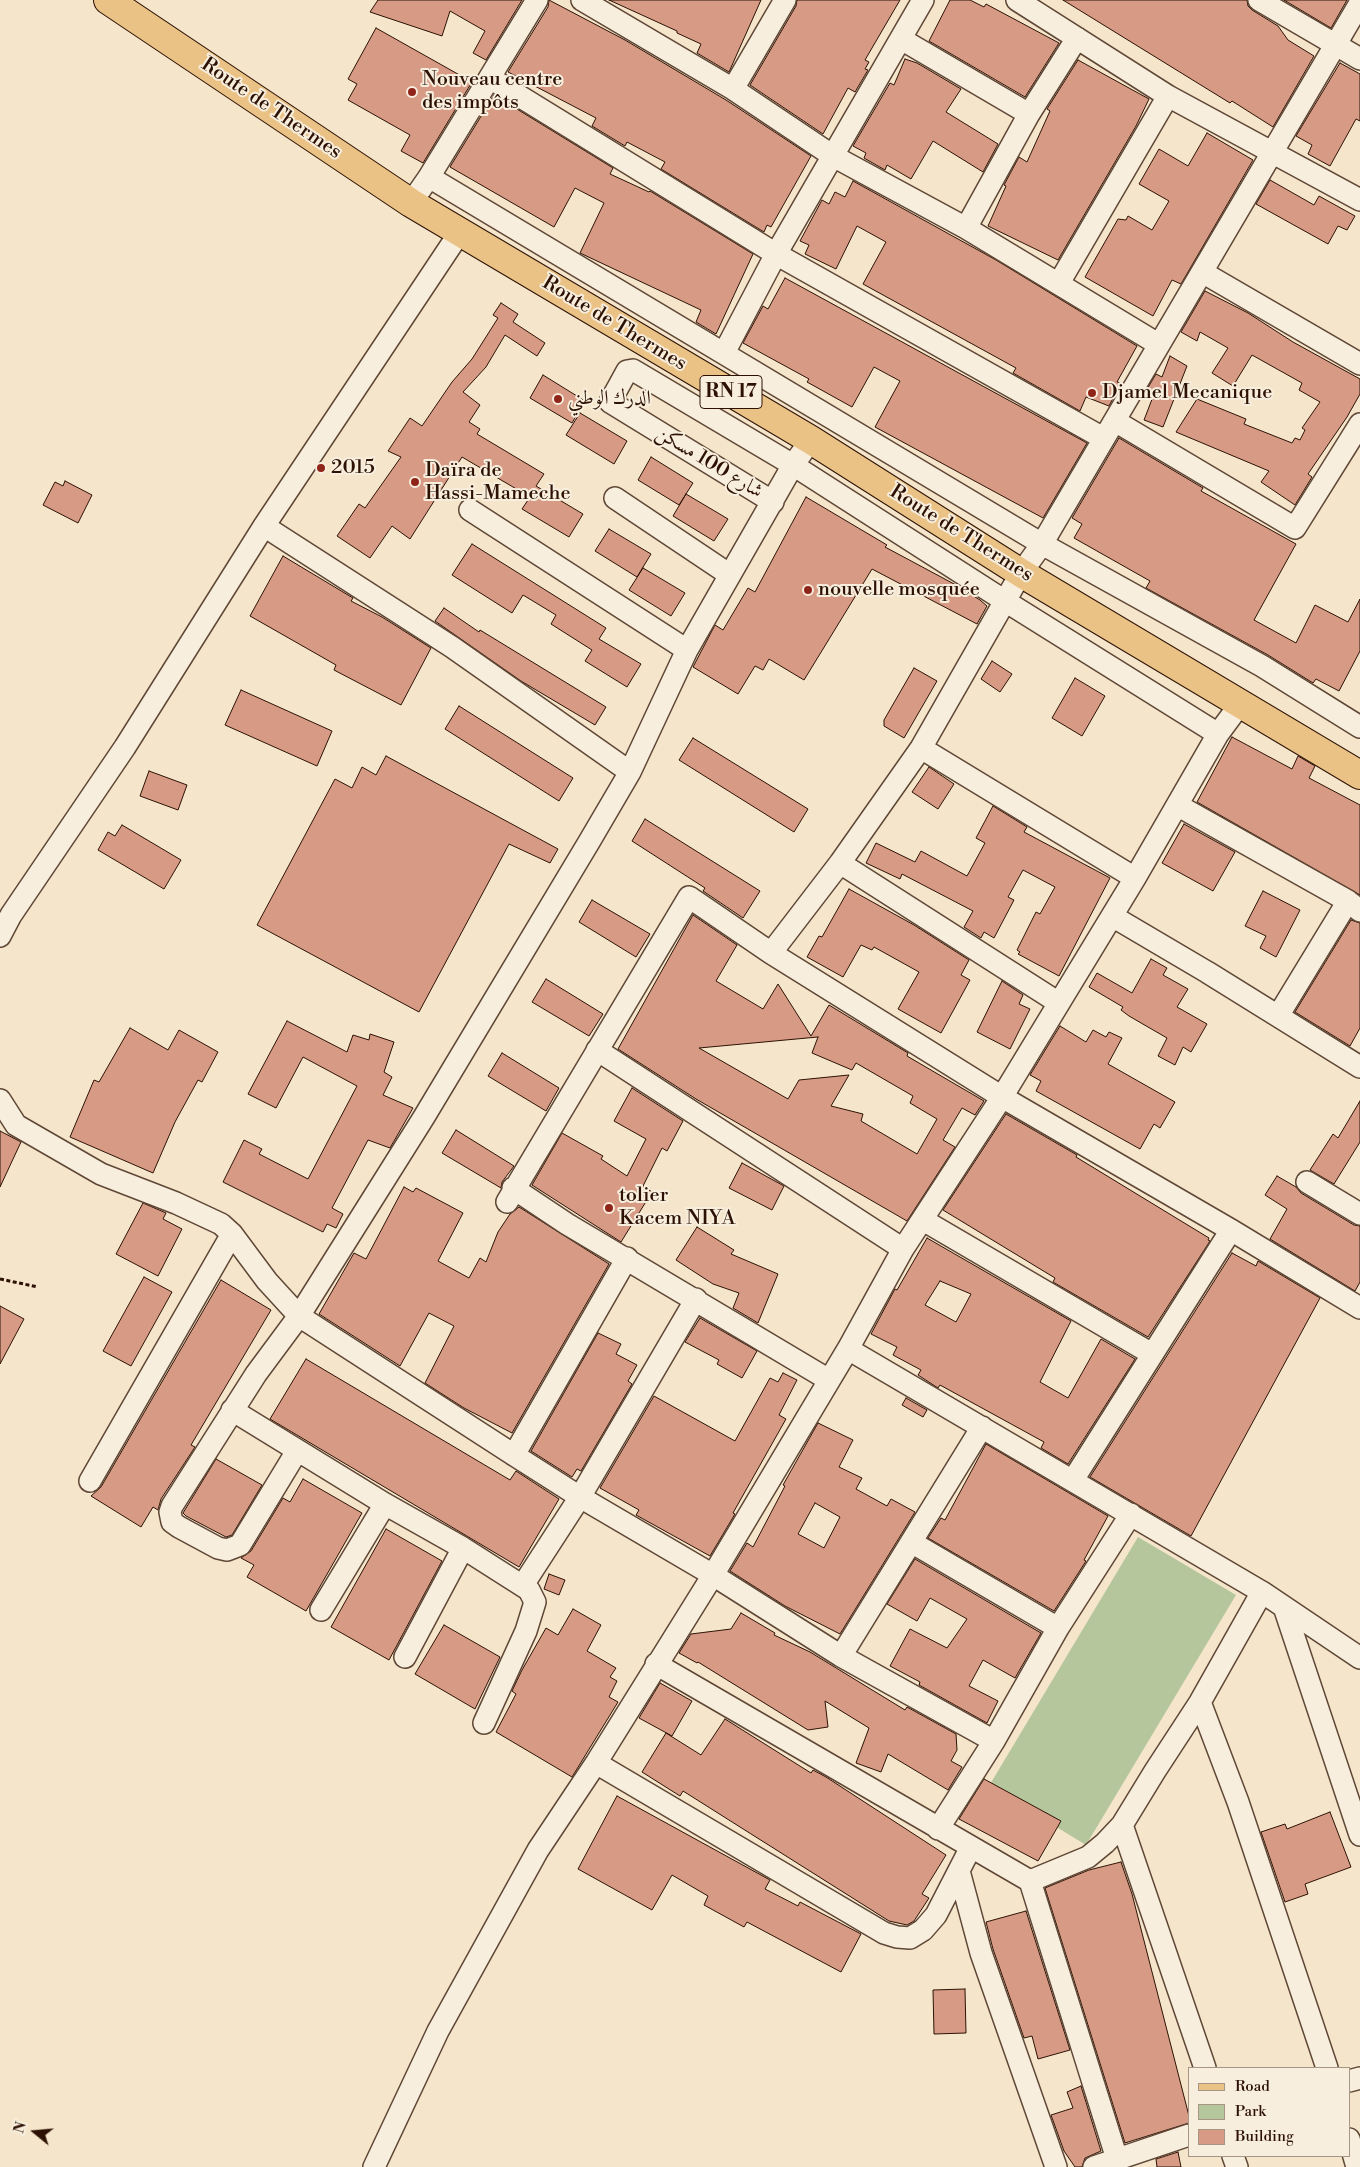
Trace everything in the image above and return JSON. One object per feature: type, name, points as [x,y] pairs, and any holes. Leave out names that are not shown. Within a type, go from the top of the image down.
[{"type":"main road","name":"Route de Thermes","points":[[108,0],[411,203],[811,440],[1021,573],[1360,775]]},
{"type":"street","points":[[411,203],[538,0]]},
{"type":"street","points":[[582,0],[733,89],[833,156],[966,228],[1158,344]]},
{"type":"street","points":[[733,89],[785,0]]},
{"type":"street","points":[[724,353],[776,254],[923,0]]},
{"type":"street","points":[[1017,0],[1168,96],[1360,200]]},
{"type":"street","points":[[1259,0],[1360,59]]},
{"type":"street","points":[[771,953],[840,863],[921,748],[1021,573],[1042,544],[1102,438],[1115,421],[1158,344],[1360,3]]},
{"type":"street","points":[[966,228],[1028,114],[1076,38]]},
{"type":"street","points":[[901,39],[1028,114]]},
{"type":"street","points":[[490,78],[776,254],[1102,438]]},
{"type":"street","points":[[1059,283],[1168,96]]},
{"type":"street","points":[[429,177],[1042,544],[1262,666],[1360,727]]},
{"type":"street","points":[[0,936],[11,915],[130,738],[264,526],[460,232]]},
{"type":"street","points":[[1202,272],[1360,364]]},
{"type":"street","name":"شارع 100 مسكن","points":[[773,502],[610,402],[628,371],[633,370],[793,465]]},
{"type":"street","points":[[1115,421],[1295,528],[1360,424]]},
{"type":"street","points":[[297,1451],[240,1545],[227,1550],[218,1548],[172,1522],[170,1512],[172,1506],[232,1410],[298,1316],[424,1117],[630,772],[687,650],[793,465],[811,440]]},
{"type":"street","points":[[793,465],[1005,601],[1218,734]]},
{"type":"street","points":[[615,498],[730,575]]},
{"type":"street","points":[[470,510],[687,650]]},
{"type":"street","points":[[264,526],[452,647],[630,772]]},
{"type":"street","points":[[374,2167],[438,2031],[538,1850],[596,1763],[713,1575],[848,1349],[903,1249],[1002,1097],[1135,878],[1218,734],[1241,703]]},
{"type":"street","points":[[921,748],[1135,878]]},
{"type":"street","points":[[1177,805],[1354,906],[1278,1016]]},
{"type":"street","points":[[840,863],[1060,1003]]},
{"type":"street","points":[[828,1380],[627,1258],[510,1195],[689,897],[771,953],[1002,1097],[1231,1230],[1360,1308]]},
{"type":"street","points":[[1112,916],[1358,1062]]},
{"type":"street","points":[[597,1050],[903,1249]]},
{"type":"street","points":[[0,1100],[16,1125],[101,1174],[176,1203],[221,1224],[232,1234],[267,1282],[298,1316],[580,1497],[713,1575],[841,1656],[994,1741]]},
{"type":"street","points":[[1307,1182],[1360,1214]]},
{"type":"street","points":[[923,1220],[1152,1354]]},
{"type":"street","points":[[1072,1480],[1231,1230]]},
{"type":"street","points":[[90,1481],[232,1234]]},
{"type":"street","points":[[514,1455],[627,1258]]},
{"type":"street","points":[[523,1585],[580,1497],[696,1299]]},
{"type":"street","points":[[848,1349],[1262,1592],[1360,1658]]},
{"type":"street","points":[[232,1410],[385,1504],[463,1548],[523,1585],[535,1599],[526,1631],[484,1723]]},
{"type":"street","points":[[841,1656],[982,1426]]},
{"type":"street","points":[[322,1610],[385,1504]]},
{"type":"street","points":[[938,1829],[994,1741],[1058,1628],[1131,1514]]},
{"type":"street","points":[[911,1542],[1058,1628]]},
{"type":"street","points":[[405,1656],[463,1548]]},
{"type":"street","points":[[1030,1881],[1088,1857],[1122,1825],[1200,1702],[1262,1592]]},
{"type":"street","points":[[1284,1607],[1360,1836]]},
{"type":"street","points":[[656,1664],[1030,1881],[1117,2159]]},
{"type":"street","points":[[1200,1702],[1238,1802],[1327,2067]]},
{"type":"street","points":[[596,1763],[884,1933],[897,1937],[910,1938],[923,1930],[936,1915],[971,1847]]},
{"type":"street","points":[[1122,1825],[1205,2067]]},
{"type":"street","points":[[959,1871],[981,1953],[1056,2167]]},
{"type":"street","points":[[1094,2167],[1188,2134]]},
{"type":"street","points":[[1350,2142],[1357,2167]]},
{"type":"path","points":[[0,1280],[38,1287]]},
{"type":"green space","points":[[1138,1537],[1236,1595],[1086,1845],[989,1786]]},
{"type":"building","points":[[378,0],[522,0],[486,60],[473,53],[485,31],[450,11],[442,36],[370,12]]},
{"type":"building","points":[[549,0],[625,40],[726,100],[811,156],[771,227],[767,225],[764,232],[661,169],[665,162],[627,142],[625,146],[592,126],[596,118],[508,72],[548,7]]},
{"type":"building","points":[[609,0],[761,0],[729,72],[697,53],[701,44]]},
{"type":"building","points":[[797,0],[900,0],[865,60],[869,62],[865,69],[868,70],[855,92],[848,88],[823,134],[750,85],[796,6]]},
{"type":"building","points":[[950,0],[970,0],[984,7],[986,4],[1059,43],[1025,97],[929,41]]},
{"type":"building","points":[[1063,0],[1247,0],[1248,6],[1252,10],[1278,26],[1288,40],[1314,56],[1273,127],[1232,101],[1230,103]]},
{"type":"building","points":[[1284,0],[1347,0],[1331,28]]},
{"type":"building","name":"Nouveau centre des impôts","points":[[376,28],[472,82],[423,163],[401,151],[410,135],[348,100],[357,84],[348,79]]},
{"type":"building","points":[[905,59],[917,63],[961,89],[946,112],[998,144],[983,172],[933,141],[911,179],[887,165],[885,170],[864,158],[866,153],[853,146],[890,83],[894,85]]},
{"type":"building","points":[[1078,60],[1149,99],[1136,126],[1058,260],[988,226],[1006,186],[1004,185],[1019,157],[1027,162],[1050,111],[1047,109]]},
{"type":"building","points":[[1340,63],[1360,74],[1360,121],[1356,119],[1330,166],[1308,154],[1312,145],[1296,136]]},
{"type":"building","points":[[494,95],[613,168],[610,174],[650,191],[753,254],[716,334],[696,322],[701,310],[580,253],[604,203],[575,188],[554,227],[450,167]]},
{"type":"building","points":[[1207,133],[1253,160],[1181,284],[1172,280],[1153,316],[1085,277],[1118,219],[1126,220],[1128,216],[1152,230],[1169,201],[1139,184],[1159,149],[1188,166]]},
{"type":"building","points":[[1270,180],[1314,205],[1319,196],[1355,216],[1347,230],[1338,226],[1328,244],[1256,204]]},
{"type":"building","points":[[853,181],[996,260],[1137,346],[1117,382],[1121,383],[1109,406],[1086,397],[1080,411],[1013,373],[1016,368],[863,284],[886,242],[857,226],[836,269],[805,254],[809,245],[800,241],[822,200],[829,204],[835,192],[845,197]]},
{"type":"building","points":[[785,278],[1087,443],[1043,518],[875,427],[900,381],[874,367],[852,407],[807,382],[809,379],[743,343],[763,306],[768,309]]},
{"type":"building","points":[[1205,291],[1248,313],[1293,342],[1360,379],[1360,394],[1347,417],[1308,474],[1312,477],[1295,505],[1261,482],[1269,471],[1176,432],[1197,399],[1246,419],[1244,424],[1292,443],[1295,438],[1300,440],[1305,430],[1302,428],[1320,402],[1299,390],[1302,383],[1252,355],[1233,386],[1212,373],[1228,348],[1200,332],[1197,341],[1181,332]]},
{"type":"building","points":[[501,303],[518,314],[513,322],[545,343],[537,356],[505,335],[486,367],[463,392],[480,405],[469,422],[480,429],[477,434],[544,474],[536,486],[583,514],[569,537],[522,509],[530,497],[462,457],[410,539],[392,526],[370,558],[337,536],[359,504],[365,508],[401,457],[388,451],[410,418],[422,426],[452,382],[472,359],[498,318],[493,315]]},
{"type":"building","points":[[1170,356],[1187,366],[1163,427],[1144,420],[1154,394],[1146,391],[1156,374],[1162,377]]},
{"type":"building","points":[[543,375],[585,401],[572,423],[530,398]]},
{"type":"building","points":[[580,413],[627,441],[614,464],[566,435]]},
{"type":"building","points":[[1119,438],[1203,488],[1201,491],[1296,544],[1254,620],[1296,643],[1315,605],[1348,622],[1360,599],[1360,651],[1339,691],[1316,679],[1313,683],[1268,655],[1146,588],[1150,581],[1074,538],[1082,524],[1072,518]]},
{"type":"building","points":[[651,457],[693,483],[679,505],[638,480]]},
{"type":"building","points":[[65,481],[92,495],[78,523],[43,505],[55,482],[63,486]]},
{"type":"building","points":[[686,494],[728,519],[714,541],[673,516]]},
{"type":"building","name":"nouvelle mosquée","points":[[806,497],[887,545],[885,547],[980,600],[987,606],[977,624],[872,569],[804,680],[769,659],[763,670],[755,666],[738,694],[693,667],[715,625],[723,630],[748,588],[755,592]]},
{"type":"building","points":[[609,529],[651,554],[637,577],[595,551]]},
{"type":"building","points":[[472,544],[606,628],[599,639],[641,664],[627,687],[585,661],[592,650],[551,624],[556,615],[523,595],[512,613],[452,575]]},
{"type":"building","points":[[283,556],[353,598],[351,601],[382,617],[431,648],[401,705],[334,670],[336,665],[250,616]]},
{"type":"building","points":[[643,568],[685,593],[671,616],[629,590]]},
{"type":"building","points":[[444,608],[479,632],[480,630],[606,707],[595,725],[521,681],[435,621]]},
{"type":"building","points":[[992,661],[1012,674],[1000,692],[981,679]]},
{"type":"building","points":[[914,668],[937,681],[904,738],[884,726],[884,720]]},
{"type":"building","points":[[1075,678],[1105,696],[1082,736],[1052,718]]},
{"type":"building","points":[[241,690],[332,731],[317,766],[225,725]]},
{"type":"building","points":[[459,706],[573,778],[559,801],[445,729]]},
{"type":"building","points":[[1232,737],[1292,769],[1298,756],[1315,766],[1309,778],[1360,805],[1360,895],[1197,802]]},
{"type":"building","points":[[693,738],[808,809],[794,832],[679,760]]},
{"type":"building","points":[[386,756],[558,849],[550,863],[509,844],[419,1012],[257,925],[335,779],[352,788],[362,767],[376,775]]},
{"type":"building","points":[[929,767],[954,784],[938,809],[912,792]]},
{"type":"building","points":[[149,771],[187,785],[178,810],[140,796]]},
{"type":"building","points":[[993,806],[1027,827],[1024,832],[1110,878],[1059,976],[1018,954],[1020,952],[1017,950],[1036,912],[1040,914],[1055,887],[1023,870],[1008,897],[1014,900],[994,938],[984,932],[981,938],[964,927],[973,911],[902,874],[900,879],[866,863],[876,843],[915,862],[921,851],[967,876],[985,843],[976,838]]},
{"type":"building","points":[[645,819],[760,891],[743,918],[703,891],[705,888],[632,841]]},
{"type":"building","points":[[1184,824],[1235,852],[1213,891],[1162,863]]},
{"type":"building","points":[[122,825],[181,860],[164,889],[98,850],[108,832],[115,836]]},
{"type":"building","points":[[849,889],[914,925],[969,960],[961,975],[970,980],[941,1033],[898,1009],[919,972],[874,947],[872,950],[861,945],[843,977],[807,957],[819,936],[822,937]]},
{"type":"building","points":[[1263,891],[1300,910],[1276,957],[1260,948],[1266,936],[1245,926]]},
{"type":"building","points":[[592,900],[650,934],[636,957],[579,922]]},
{"type":"building","points":[[693,915],[737,945],[716,981],[763,1009],[778,984],[811,1036],[829,1005],[908,1053],[907,1056],[984,1101],[975,1115],[962,1108],[943,1140],[955,1147],[907,1221],[696,1099],[618,1049]],"holes":[[[818,1037],[812,1053],[852,1070],[856,1063],[913,1096],[910,1103],[937,1119],[917,1154],[861,1121],[863,1114],[831,1106],[849,1075],[799,1080],[788,1099],[699,1048]]]},
{"type":"building","points":[[1351,920],[1360,923],[1360,1028],[1350,1046],[1295,1012]]},
{"type":"building","points":[[1151,959],[1167,968],[1163,975],[1188,989],[1177,1007],[1207,1024],[1191,1052],[1183,1047],[1175,1065],[1158,1056],[1167,1038],[1129,1016],[1121,1010],[1123,1007],[1089,987],[1097,973],[1132,993]]},
{"type":"building","points":[[546,979],[603,1014],[589,1036],[532,1002]]},
{"type":"building","points":[[1002,981],[1023,995],[1019,1004],[1030,1009],[1010,1049],[977,1032]]},
{"type":"building","points":[[287,1021],[347,1052],[353,1035],[369,1040],[370,1034],[394,1042],[384,1072],[392,1077],[383,1095],[413,1108],[390,1148],[368,1140],[332,1208],[343,1214],[336,1228],[327,1224],[323,1232],[223,1182],[244,1140],[262,1149],[259,1154],[308,1179],[357,1086],[303,1057],[276,1108],[248,1094]]},
{"type":"building","points":[[1060,1026],[1086,1042],[1093,1030],[1106,1037],[1109,1032],[1122,1038],[1108,1064],[1175,1102],[1160,1128],[1154,1124],[1140,1149],[1036,1091],[1041,1081],[1030,1075]]},
{"type":"building","points":[[130,1028],[168,1050],[179,1030],[218,1052],[202,1082],[198,1080],[175,1122],[153,1173],[70,1137],[94,1080],[99,1082]]},
{"type":"building","points":[[502,1053],[559,1088],[546,1111],[488,1076]]},
{"type":"building","points":[[632,1088],[683,1121],[667,1151],[662,1148],[643,1186],[652,1192],[621,1242],[532,1185],[562,1133],[603,1156],[601,1159],[627,1176],[646,1139],[614,1121]]},
{"type":"building","points":[[1360,1101],[1360,1142],[1334,1184],[1310,1170],[1333,1134],[1338,1138]]},
{"type":"building","points":[[1006,1114],[1077,1155],[1076,1157],[1209,1238],[1208,1240],[1210,1241],[1148,1337],[1053,1282],[1055,1278],[943,1210]]},
{"type":"building","points":[[456,1130],[514,1166],[502,1182],[501,1188],[442,1153]]},
{"type":"building","points":[[0,1131],[21,1142],[0,1187]]},
{"type":"building","points":[[742,1163],[784,1186],[772,1210],[729,1188]]},
{"type":"building","points":[[1277,1176],[1354,1225],[1360,1226],[1360,1282],[1355,1291],[1270,1239],[1287,1209],[1265,1195]]},
{"type":"building","points":[[404,1187],[413,1192],[416,1188],[463,1213],[438,1261],[469,1278],[480,1258],[486,1262],[498,1232],[510,1214],[519,1207],[609,1264],[512,1433],[464,1408],[425,1383],[454,1326],[429,1313],[400,1366],[319,1314],[354,1253],[366,1259]]},
{"type":"building","points":[[143,1203],[166,1213],[163,1219],[182,1229],[158,1276],[116,1254]]},
{"type":"building","points":[[697,1227],[734,1250],[731,1254],[778,1274],[758,1323],[733,1308],[739,1293],[713,1284],[676,1260]]},
{"type":"building","points":[[927,1238],[1071,1321],[1040,1382],[1068,1398],[1101,1339],[1135,1359],[1068,1464],[1041,1448],[1044,1442],[940,1385],[938,1388],[918,1375],[921,1370],[893,1355],[897,1347],[871,1334],[895,1289],[897,1290]],"holes":[[[940,1281],[971,1294],[956,1322],[925,1305]]]},
{"type":"building","points":[[1232,1253],[1256,1266],[1258,1261],[1320,1298],[1191,1536],[1090,1477]]},
{"type":"building","points":[[144,1277],[172,1292],[131,1366],[103,1351]]},
{"type":"building","points":[[221,1280],[271,1310],[191,1445],[195,1447],[161,1499],[158,1510],[153,1507],[141,1527],[91,1496],[101,1487]]},
{"type":"building","points":[[0,1306],[24,1319],[0,1364]]},
{"type":"building","points":[[700,1318],[757,1351],[742,1378],[717,1364],[719,1360],[685,1342]]},
{"type":"building","points":[[598,1333],[621,1344],[616,1354],[637,1365],[628,1381],[632,1384],[581,1471],[577,1469],[572,1477],[531,1451]]},
{"type":"building","points":[[306,1359],[510,1480],[516,1471],[559,1499],[519,1567],[270,1419]]},
{"type":"building","points":[[783,1373],[797,1380],[779,1415],[786,1419],[710,1556],[636,1515],[639,1510],[600,1488],[654,1396],[735,1441],[770,1378],[778,1382]]},
{"type":"building","points":[[906,1398],[927,1410],[923,1417],[902,1405]]},
{"type":"building","points":[[818,1423],[853,1440],[839,1467],[862,1478],[856,1489],[887,1506],[891,1499],[915,1512],[840,1634],[785,1606],[730,1571],[747,1543],[753,1547],[785,1486],[783,1485]],"holes":[[[815,1503],[840,1517],[824,1548],[798,1534]]]},
{"type":"building","points":[[986,1444],[1108,1516],[1084,1560],[1086,1561],[1054,1611],[928,1538],[941,1518],[945,1520]]},
{"type":"building","points":[[216,1459],[262,1485],[232,1535],[226,1537],[183,1513]]},
{"type":"building","points":[[303,1479],[362,1513],[306,1611],[247,1577],[254,1565],[241,1558],[251,1551],[283,1498],[290,1502]]},
{"type":"building","points":[[386,1529],[442,1561],[389,1660],[331,1627]]},
{"type":"building","points":[[915,1559],[1041,1633],[1015,1678],[983,1660],[969,1686],[998,1701],[987,1723],[919,1685],[920,1682],[890,1666],[910,1629],[947,1648],[967,1619],[930,1598],[917,1621],[887,1604]]},
{"type":"building","points":[[549,1574],[565,1580],[559,1595],[544,1589]]},
{"type":"building","points":[[573,1609],[601,1625],[587,1651],[616,1668],[610,1677],[617,1681],[609,1697],[618,1702],[572,1777],[496,1732],[516,1694],[512,1691],[522,1670],[546,1628],[558,1635]]},
{"type":"building","points":[[741,1613],[775,1633],[774,1635],[810,1652],[905,1710],[907,1707],[956,1734],[957,1750],[951,1761],[962,1767],[948,1790],[888,1754],[881,1772],[856,1763],[869,1728],[825,1701],[828,1727],[808,1730],[698,1662],[679,1653],[691,1634],[731,1629]]},
{"type":"building","points":[[444,1625],[500,1657],[475,1709],[415,1674]]},
{"type":"building","points":[[660,1683],[692,1701],[672,1736],[639,1718]]},
{"type":"building","points":[[725,1719],[811,1773],[813,1770],[826,1777],[946,1855],[922,1894],[929,1898],[914,1921],[907,1925],[889,1921],[683,1791],[680,1796],[642,1772],[666,1733],[701,1755]]},
{"type":"building","points":[[984,1779],[1061,1821],[1038,1861],[959,1819]]},
{"type":"building","points":[[617,1796],[770,1880],[765,1889],[798,1906],[800,1902],[861,1934],[841,1972],[747,1922],[744,1927],[704,1905],[708,1896],[672,1875],[652,1910],[578,1869]]},
{"type":"building","points":[[1330,1812],[1351,1867],[1305,1884],[1308,1894],[1285,1902],[1261,1832],[1285,1824],[1287,1829]]},
{"type":"building","points":[[1121,1862],[1132,1894],[1188,2112],[1188,2123],[1125,2143],[1045,1888],[1089,1870]]},
{"type":"building","points":[[1026,1911],[1070,2050],[1038,2059],[1032,2036],[1024,2038],[993,1949],[986,1922]]},
{"type":"building","points":[[965,1989],[966,2033],[934,2034],[933,1990]]},
{"type":"building","points":[[1081,2086],[1101,2151],[1085,2158],[1082,2167],[1075,2167],[1064,2151],[1051,2115],[1073,2108],[1067,2092]]},
{"type":"building","points":[[1178,2152],[1181,2167],[1157,2167],[1156,2159]]},
{"type":"place","name":"Nouveau centre des impôts","points":[[412,92]]},
{"type":"place","name":"Djamel Mecanique","points":[[1092,393]]},
{"type":"place","name":"الدرك الوطني","points":[[558,399]]},
{"type":"place","name":"2015","points":[[321,468]]},
{"type":"place","name":"Daïra de Hassi-Mameche","points":[[415,482]]},
{"type":"place","name":"nouvelle mosquée","points":[[808,590]]},
{"type":"place","name":"tolier Kacem NIYA","points":[[609,1208]]}]
